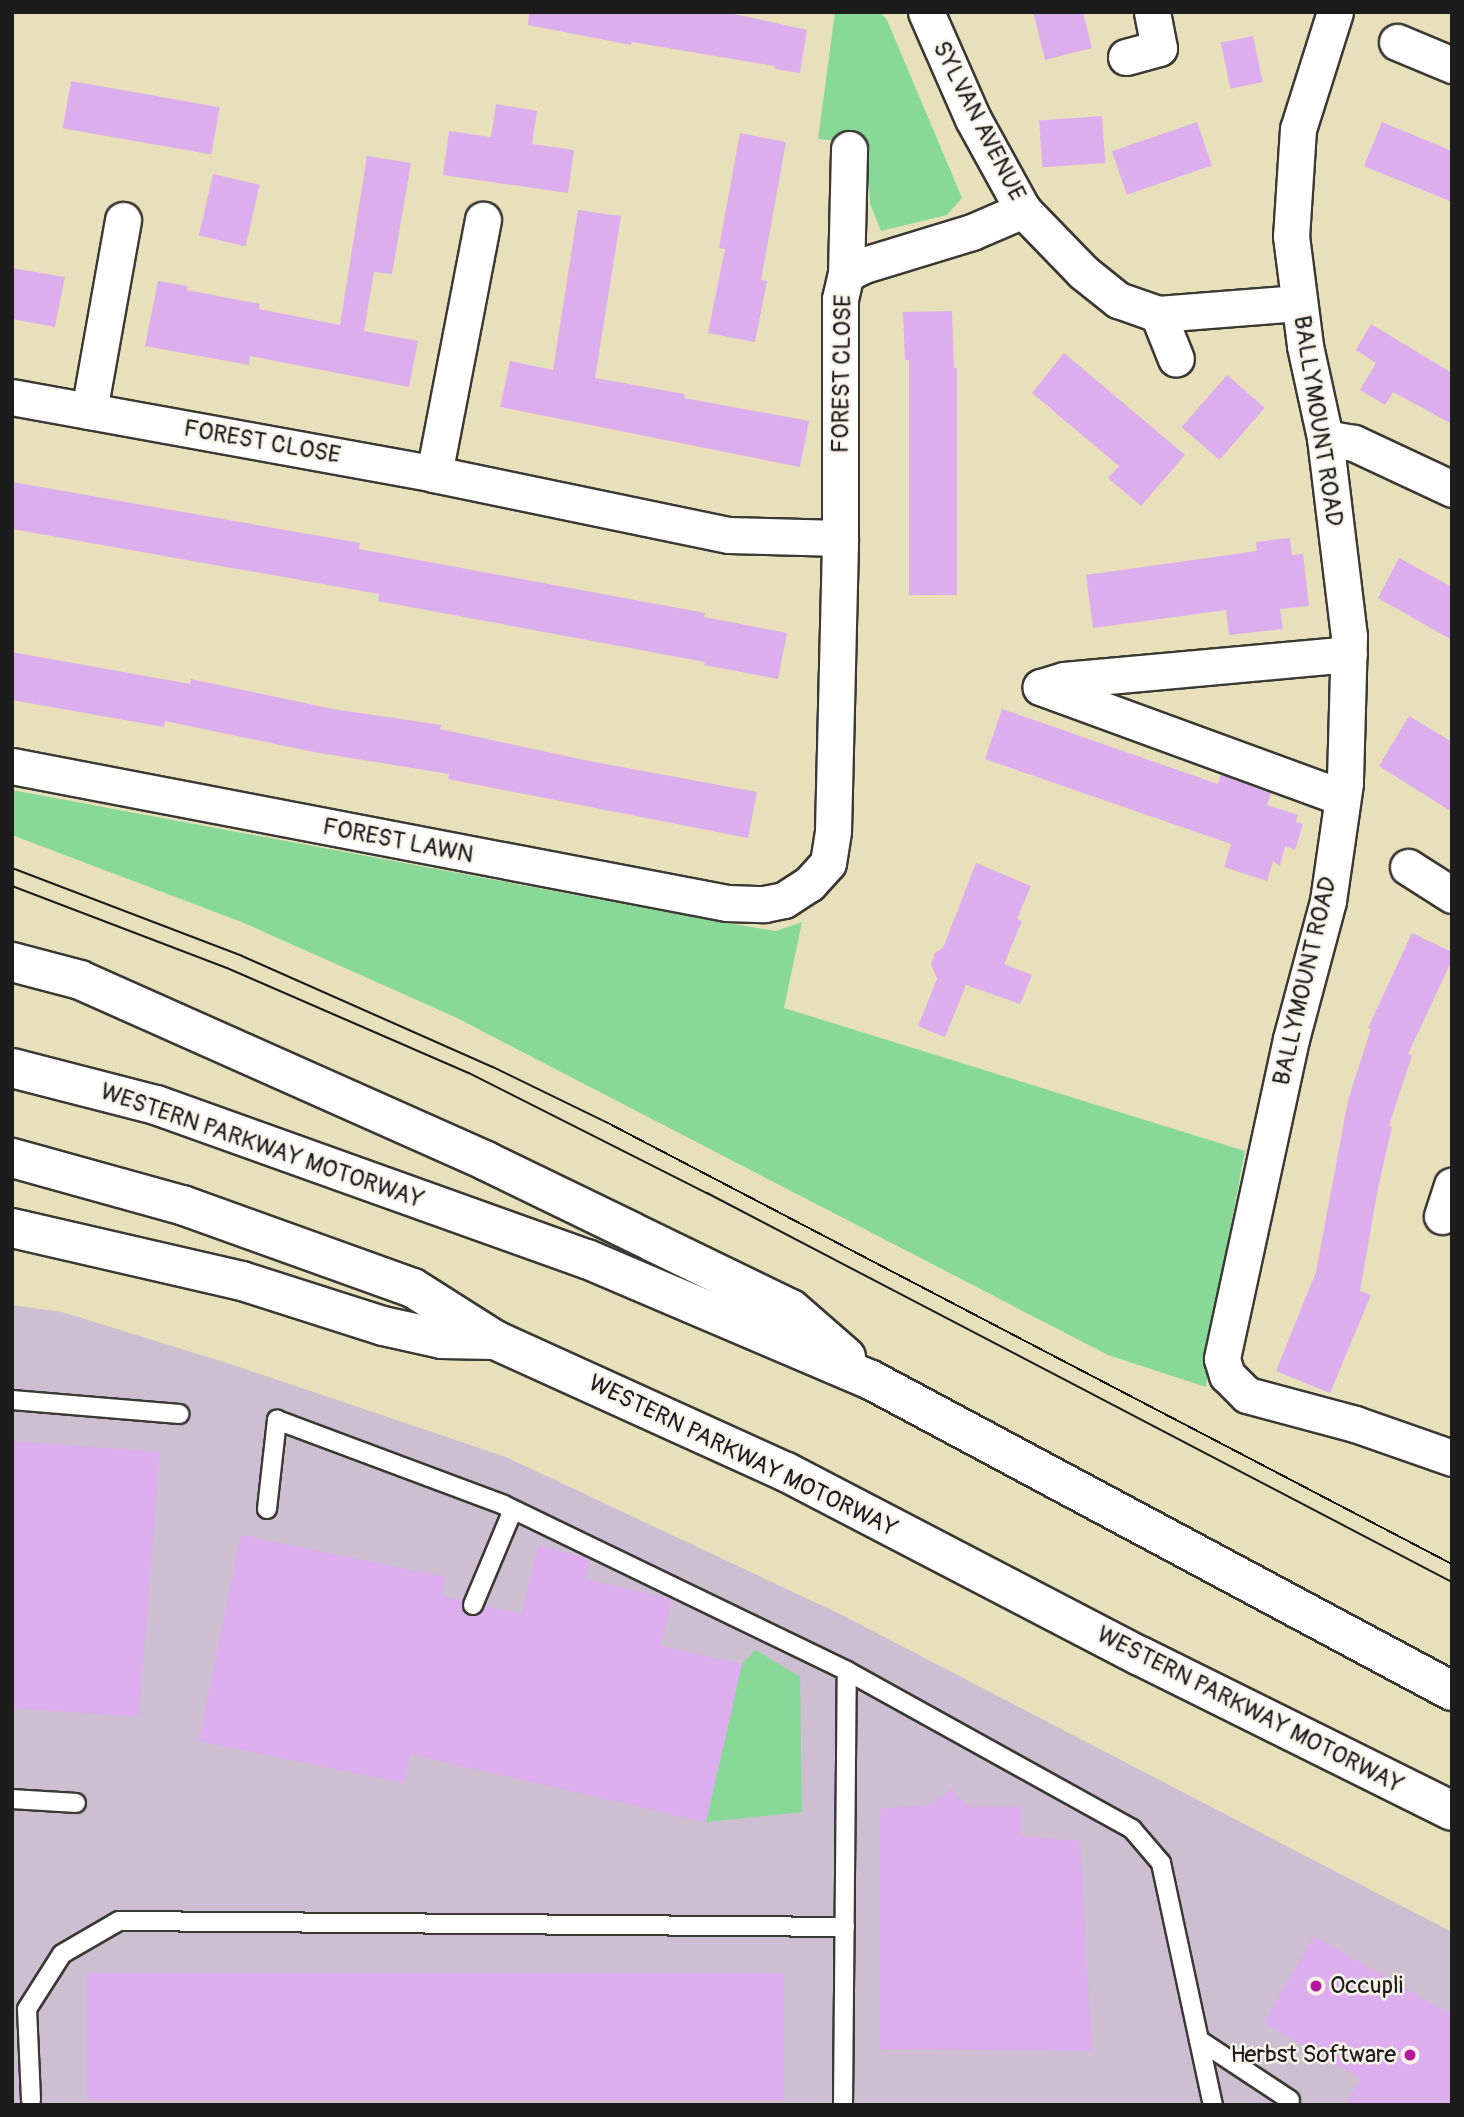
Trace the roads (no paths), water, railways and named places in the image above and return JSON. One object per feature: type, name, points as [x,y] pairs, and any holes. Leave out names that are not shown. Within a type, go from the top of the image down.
[{"type":"highway","points":[[12,959],[80,980],[486,1161],[791,1310],[871,1380]]},
{"type":"highway","name":"WESTERN PARKWAY MOTORWAY","points":[[12,1068],[156,1105],[574,1254],[871,1380],[1452,1691]]},
{"type":"highway","name":"WESTERN PARKWAY MOTORWAY","points":[[12,1158],[182,1205],[413,1289],[495,1340],[786,1472],[1140,1656],[1452,1811]]},
{"type":"highway","points":[[12,1228],[242,1281],[383,1326],[442,1339],[495,1340]]},
{"type":"street","name":"SYLVAN AVENUE","points":[[926,12],[973,119],[1023,210],[1083,272],[1118,300],[1158,314],[1299,303]]},
{"type":"street","points":[[1126,57],[1159,48],[1152,12]]},
{"type":"street","name":"BALLYMOUNT ROAD","points":[[1335,12],[1298,129],[1291,236],[1299,303],[1325,438],[1349,636],[1345,783],[1328,901],[1291,1039],[1222,1359],[1227,1375],[1247,1395],[1354,1423],[1452,1458]]},
{"type":"street","points":[[1397,42],[1452,65]]},
{"type":"street","points":[[846,274],[849,149]]},
{"type":"street","name":"FOREST CLOSE","points":[[784,900],[809,884],[828,863],[833,830],[839,538],[840,299],[846,274],[864,265],[972,232],[1023,210]]},
{"type":"street","points":[[89,411],[123,220]]},
{"type":"street","points":[[434,474],[483,220]]},
{"type":"street","points":[[1158,314],[1176,359]]},
{"type":"street","name":"FOREST CLOSE","points":[[12,397],[434,474],[729,535],[839,538]]},
{"type":"street","points":[[1325,438],[1354,443],[1452,489]]},
{"type":"street","points":[[1341,797],[1029,683],[1349,654]]},
{"type":"street","name":"FOREST LAWN","points":[[12,766],[727,903],[764,904],[784,900]]},
{"type":"street","points":[[1408,867],[1452,895]]},
{"type":"lane","points":[[12,1400],[179,1414]]},
{"type":"lane","points":[[267,1509],[278,1420],[513,1510],[847,1671],[1132,1829],[1161,1863],[1213,2105]]},
{"type":"lane","points":[[473,1605],[513,1510]]},
{"type":"lane","points":[[843,2104],[847,1671]]},
{"type":"lane","points":[[12,1799],[76,1803]]},
{"type":"lane","points":[[31,2100],[27,2009],[62,1954],[119,1921],[845,1927]]},
{"type":"lane","points":[[1199,2040],[1290,2100]]},
{"type":"tram line","points":[[12,868],[242,956],[493,1067],[606,1122],[1452,1564]]},
{"type":"tram line","points":[[12,886],[227,968],[469,1073],[707,1193],[1452,1582]]},
{"type":"place","name":"Occupli","points":[[1316,1986]]},
{"type":"place","name":"Herbst Software","points":[[1410,2055]]}]
